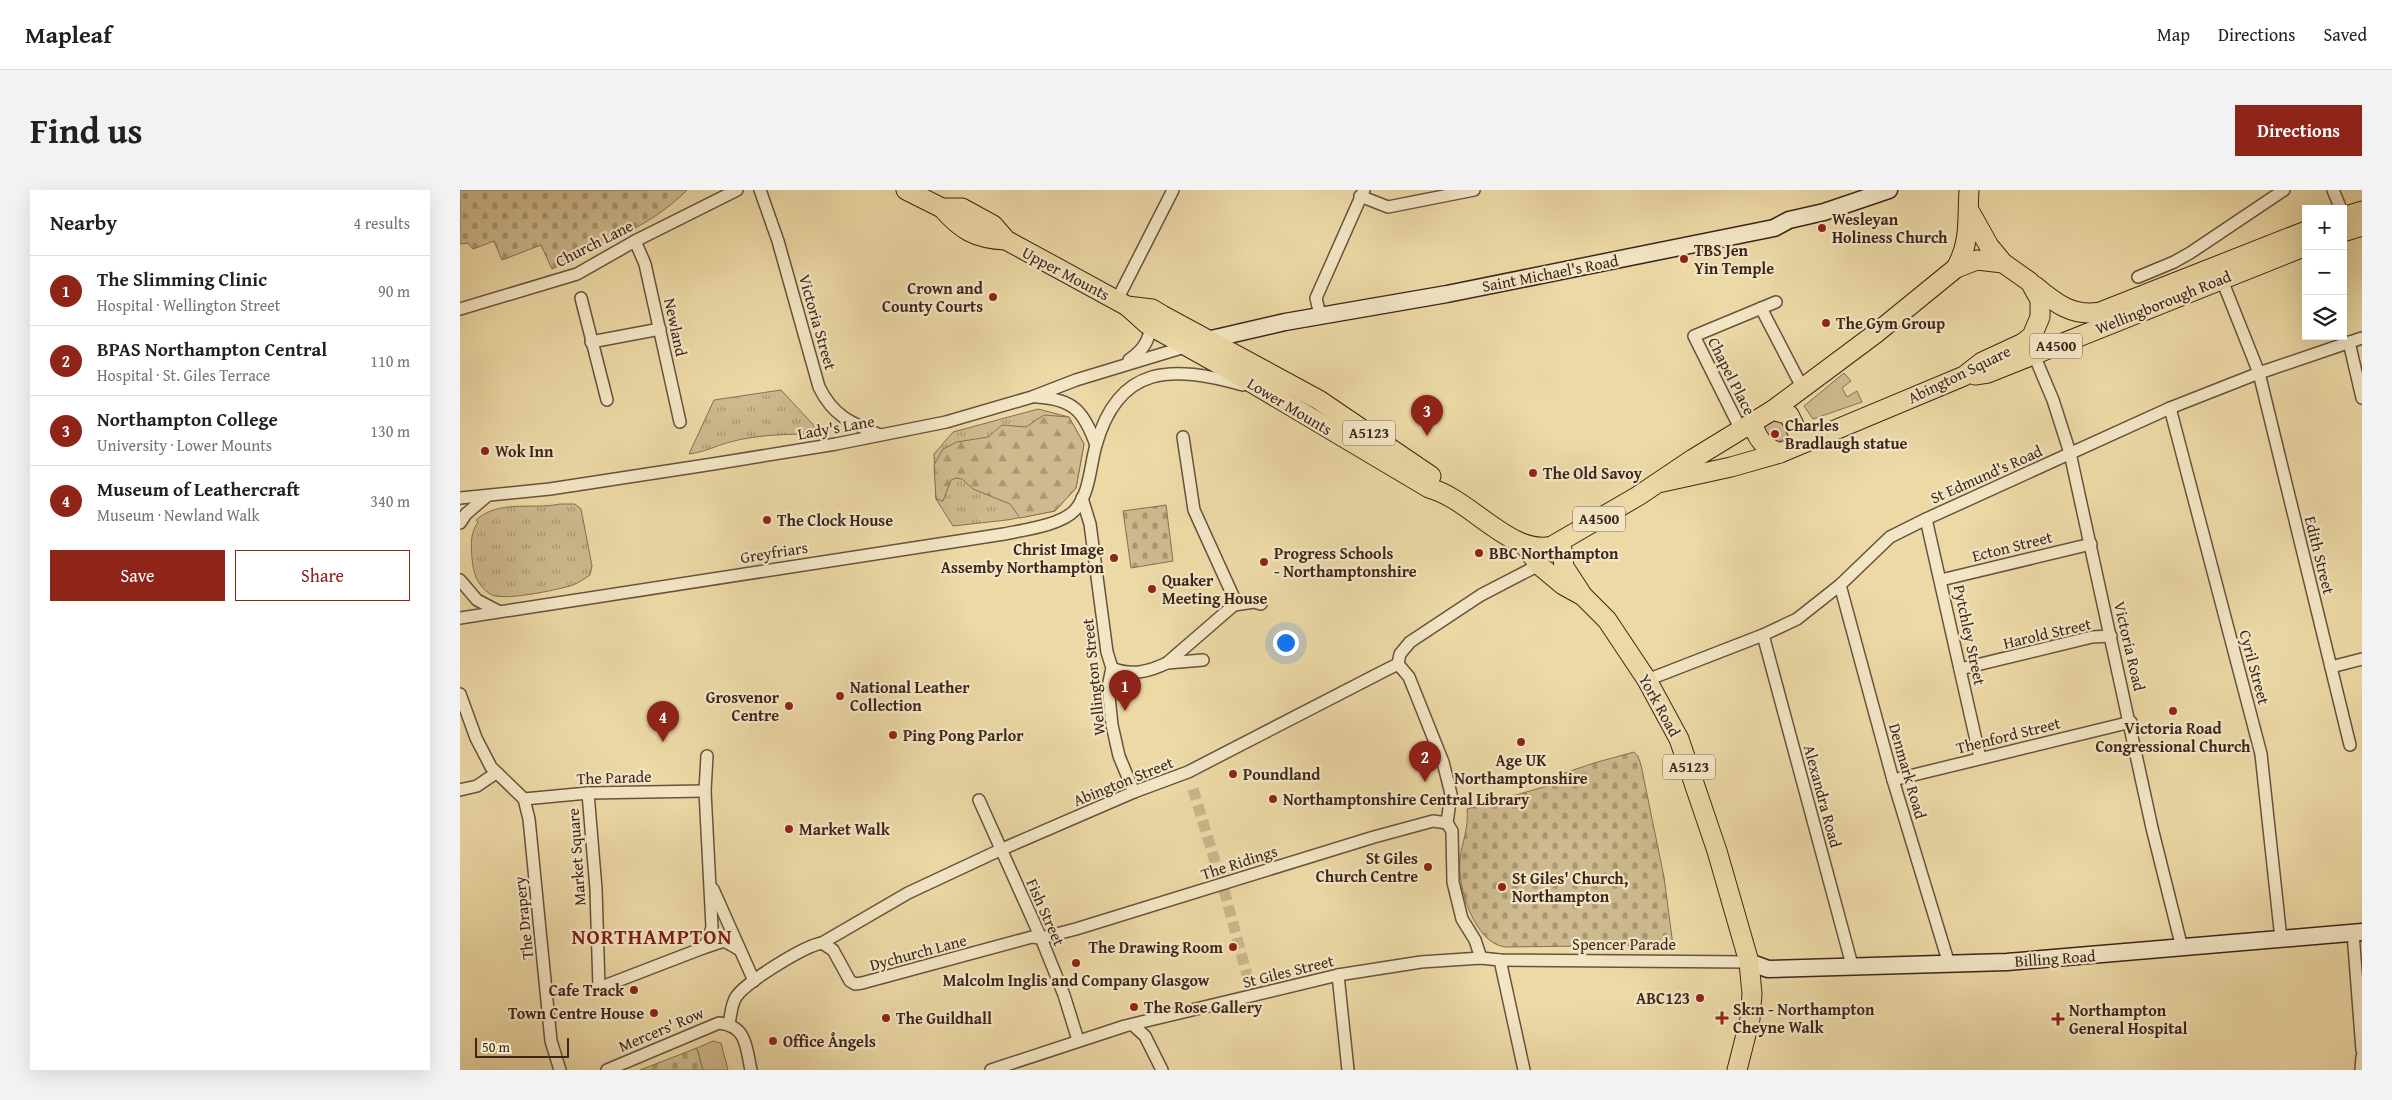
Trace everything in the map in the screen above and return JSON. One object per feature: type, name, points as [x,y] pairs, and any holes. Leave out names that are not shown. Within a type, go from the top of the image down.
[{"type":"main road","name":"Upper Mounts","points":[[906,190],[942,208],[962,208],[994,225],[1006,240],[1122,303],[1146,324],[1187,346]]},
{"type":"main road","points":[[1956,268],[1965,252],[1970,212],[1969,190]]},
{"type":"main road","points":[[2347,220],[2362,211]]},
{"type":"main road","points":[[1970,212],[1990,246],[2003,263]]},
{"type":"main road","name":"Wellingborough Road","points":[[1964,376],[1988,373],[2034,355],[2219,273],[2302,233]]},
{"type":"main road","name":"Wellingborough Road","points":[[2030,282],[2055,303],[2077,312],[2100,312],[2140,296],[2302,247]]},
{"type":"main road","name":"Abington Square","points":[[1526,546],[1542,548],[1561,542],[1773,410],[1875,334],[1956,268],[1977,260],[2003,263],[2030,282],[2040,300],[2040,317],[2032,336],[2023,343],[1982,362],[1964,376],[1780,453],[1731,467],[1658,483]]},
{"type":"main road","name":"Upper Mounts","points":[[1122,303],[1152,309],[1207,340]]},
{"type":"main road","name":"Lower Mounts","points":[[1207,340],[1319,400],[1349,419],[1436,479],[1445,492]]},
{"type":"main road","name":"Lower Mounts","points":[[1187,346],[1429,488],[1445,492],[1526,546]]},
{"type":"main road","points":[[1773,410],[1790,415],[1798,433],[1800,444]]},
{"type":"main road","points":[[1747,426],[1763,445],[1780,453]]},
{"type":"main road","name":"A4500","points":[[1561,542],[1564,567],[1583,596]]},
{"type":"main road","name":"York Road","points":[[1526,546],[1539,565],[1563,585],[1583,596],[1607,620],[1646,680],[1679,739],[1716,851],[1749,962]]},
{"type":"main road","name":"A5123","points":[[1737,1070],[1752,1003],[1749,962]]},
{"type":"street","name":"Church Lane","points":[[460,309],[577,274],[635,241],[737,190]]},
{"type":"street","name":"Victoria Street","points":[[760,190],[778,241],[819,387],[827,404],[836,412],[880,435]]},
{"type":"street","points":[[1122,303],[1173,190]]},
{"type":"street","points":[[1320,315],[1316,298],[1362,193],[1388,207],[1474,190]]},
{"type":"street","name":"Saint Michael's Road","points":[[1207,340],[1320,315],[1447,294],[1774,228],[1788,220],[1824,212],[1889,190]]},
{"type":"street","points":[[2138,277],[2190,253],[2284,190]]},
{"type":"street","points":[[2333,190],[2339,205]]},
{"type":"street","name":"Newland","points":[[635,241],[645,264],[680,422]]},
{"type":"street","name":"Edith Street","points":[[2219,273],[2259,373],[2350,745]]},
{"type":"street","points":[[580,298],[606,400]]},
{"type":"street","name":"Chapel Place","points":[[1747,426],[1694,336],[1776,302]]},
{"type":"street","points":[[1761,308],[1803,389]]},
{"type":"street","points":[[1119,366],[1140,352],[1148,341],[1150,331],[1146,324]]},
{"type":"street","points":[[591,342],[660,329]]},
{"type":"street","points":[[1242,377],[1236,368],[1235,355],[1242,338],[1253,329]]},
{"type":"street","name":"St Edmund's Road","points":[[1646,680],[1763,635],[1797,619],[1840,585],[1890,537],[1926,519],[2170,408],[2259,373],[2362,338]]},
{"type":"street","name":"Lady's Lane","points":[[460,498],[487,496],[713,464],[880,435],[964,418],[1032,397],[1119,366],[1207,340]]},
{"type":"street","points":[[2348,342],[2362,398]]},
{"type":"street","name":"Victoria Road","points":[[2034,355],[2054,400],[2070,453],[2131,722],[2152,828],[2182,948]]},
{"type":"street","points":[[1082,498],[1096,445],[1106,419],[1130,386],[1153,376],[1191,374],[1222,379],[1264,390]]},
{"type":"street","points":[[1032,397],[1051,398],[1068,403],[1088,423],[1096,445]]},
{"type":"street","name":"Cyril Street","points":[[2170,408],[2261,754],[2282,939]]},
{"type":"street","points":[[1183,437],[1194,510],[1234,598],[1234,605]]},
{"type":"street","points":[[460,523],[466,514],[487,496]]},
{"type":"street","name":"Greyfriars","points":[[460,618],[1004,534],[1044,525],[1068,516],[1076,509],[1082,498]]},
{"type":"street","name":"Wellington Street","points":[[1082,498],[1090,524],[1107,652],[1112,668],[1108,687],[1112,725],[1119,756],[1134,792]]},
{"type":"street","name":"Pytchley Street","points":[[1926,519],[1980,758]]},
{"type":"street","name":"Ecton Street","points":[[1941,580],[2091,544]]},
{"type":"street","points":[[1481,958],[1474,940],[1462,919],[1455,894],[1451,865],[1452,832],[1447,823],[1451,794],[1443,762],[1409,677],[1398,664],[1400,654],[1410,642],[1481,595],[1535,566]]},
{"type":"street","points":[[460,580],[477,600],[498,611]]},
{"type":"street","name":"Denmark Road","points":[[1840,585],[1893,780],[1949,964]]},
{"type":"street","points":[[1167,663],[1234,605],[1254,602],[1261,604]]},
{"type":"street","name":"Alexandra Road","points":[[1763,635],[1852,965]]},
{"type":"street","name":"Harold Street","points":[[1960,670],[2092,637],[2111,636]]},
{"type":"street","points":[[2331,667],[2362,659]]},
{"type":"street","points":[[1112,668],[1126,673],[1135,673],[1167,663],[1203,660]]},
{"type":"street","name":"Abington Street","points":[[729,1024],[732,1004],[737,996],[754,981],[808,946],[822,943],[908,893],[1000,850],[1134,792],[1188,772],[1398,664]]},
{"type":"street","points":[[460,694],[476,738],[496,773],[524,799]]},
{"type":"street","name":"Thenford Street","points":[[1893,780],[2131,722]]},
{"type":"street","points":[[703,948],[709,938],[712,927],[705,791],[707,756]]},
{"type":"street","points":[[460,790],[477,786],[496,773]]},
{"type":"street","name":"The Parade","points":[[524,799],[588,793],[705,791]]},
{"type":"street","name":"Market Square","points":[[588,793],[596,889],[599,988],[724,941],[740,950]]},
{"type":"street","name":"The Drapery","points":[[524,799],[529,819],[551,1041],[560,1070]]},
{"type":"street","name":"Fish Street","points":[[979,800],[1000,850],[1042,938],[1064,995],[1078,1040]]},
{"type":"street","name":"The Ridings","points":[[1042,938],[1374,837],[1433,821],[1447,823]]},
{"type":"street","points":[[710,883],[754,981]]},
{"type":"street","points":[[2357,932],[2362,1050]]},
{"type":"street","name":"Billing Road","points":[[1749,962],[1768,969],[1852,965],[1949,964],[2182,948],[2357,932]]},
{"type":"street","name":"Dychurch Lane","points":[[822,943],[833,950],[845,975],[855,984],[908,972],[1032,937],[1042,938]]},
{"type":"street","name":"St Giles Street","points":[[991,1070],[1078,1040],[1251,991],[1421,962],[1481,958],[1500,960]]},
{"type":"street","points":[[1500,960],[1524,1070]]},
{"type":"street","name":"Spencer Parade","points":[[1500,960],[1749,962]]},
{"type":"street","points":[[1338,975],[1348,1070]]},
{"type":"street","name":"Mercers' Row","points":[[607,1070],[699,1030],[719,1023],[729,1024]]},
{"type":"street","points":[[729,1024],[743,1036],[751,1070]]},
{"type":"street","points":[[1133,1025],[1145,1036],[1162,1070]]},
{"type":"street","points":[[2361,1070],[2362,1057]]},
{"type":"green space","points":[[460,190],[687,190],[657,215],[623,235],[552,269],[541,245],[502,260],[494,241],[473,249],[468,243],[460,244]]},
{"type":"green space","points":[[1844,373],[1851,381],[1842,388],[1847,397],[1857,391],[1862,402],[1813,419],[1804,406]]},
{"type":"green space","points":[[781,390],[822,434],[752,437],[689,454],[714,400]]},
{"type":"green space","points":[[1038,409],[1069,417],[1084,444],[1076,488],[1055,511],[1007,520],[953,526],[936,499],[934,454],[953,432]]},
{"type":"green space","points":[[1044,415],[1069,417],[1084,444],[1076,488],[1055,511],[1020,518],[1010,504],[973,489],[962,479],[956,478],[951,480],[943,501],[936,499],[934,465],[943,449],[957,442],[988,437],[1002,425],[1026,427]]},
{"type":"green space","points":[[1775,418],[1784,419],[1790,430],[1788,437],[1774,444],[1762,432],[1764,424]]},
{"type":"green space","points":[[575,504],[581,509],[592,566],[590,575],[578,583],[553,590],[505,597],[490,594],[482,587],[475,574],[471,548],[474,531],[478,522],[476,520],[495,509],[505,507]]},
{"type":"green space","points":[[1166,505],[1173,561],[1131,568],[1123,511]]},
{"type":"green space","points":[[1634,752],[1638,756],[1641,765],[1664,877],[1673,945],[1505,947],[1494,943],[1476,925],[1461,884],[1460,859],[1466,829],[1467,809],[1547,786],[1547,779]]},
{"type":"green space","points":[[713,1041],[721,1043],[728,1070],[703,1070],[697,1048]]},
{"type":"green space","points":[[697,1048],[703,1070],[640,1070]]},
{"type":"tunnel","points":[[1193,789],[1220,878]]},
{"type":"tunnel","points":[[1224,890],[1250,986]]},
{"type":"place","name":"Wesleyan Holiness Church","points":[[1822,228]]},
{"type":"place","name":"TBS Jen Yin Temple","points":[[1684,259]]},
{"type":"place","name":"Crown and County Courts","points":[[993,297]]},
{"type":"place","name":"The Gym Group","points":[[1826,323]]},
{"type":"place","name":"Charles Bradlaugh statue","points":[[1775,434]]},
{"type":"place","name":"Northampton College","points":[[1427,436]]},
{"type":"place","name":"Wok Inn","points":[[485,451]]},
{"type":"place","name":"The Old Savoy","points":[[1533,473]]},
{"type":"place","name":"The Clock House","points":[[767,520]]},
{"type":"place","name":"BBC Northampton","points":[[1479,553]]},
{"type":"place","name":"Christ Image Assemby Northampton","points":[[1114,558]]},
{"type":"place","name":"Progress Schools - Northamptonshire","points":[[1264,562]]},
{"type":"place","name":"Quaker Meeting House","points":[[1152,589]]},
{"type":"place","name":"National Leather Collection","points":[[840,696]]},
{"type":"place","name":"Grosvenor Centre","points":[[789,706]]},
{"type":"place","name":"The Slimming Clinic","points":[[1125,711]]},
{"type":"place","name":"Victoria Road Congressional Church","points":[[2173,711]]},
{"type":"place","name":"Ping Pong Parlor","points":[[893,735]]},
{"type":"place","name":"Museum of Leathercraft","points":[[663,742]]},
{"type":"place","name":"Age UK Northamptonshire","points":[[1521,742]]},
{"type":"place","name":"Poundland","points":[[1233,774]]},
{"type":"place","name":"BPAS Northampton Central","points":[[1425,782]]},
{"type":"place","name":"Northamptonshire Central Library","points":[[1273,799]]},
{"type":"place","name":"Market Walk","points":[[789,829]]},
{"type":"place","name":"St Giles Church Centre","points":[[1428,867]]},
{"type":"place","name":"St Giles' Church, Northampton","points":[[1502,887]]},
{"type":"place","name":"The Drawing Room","points":[[1233,947]]},
{"type":"place","name":"Malcolm Inglis and Company Glasgow","points":[[1076,963]]},
{"type":"place","name":"Cafe Track","points":[[634,990]]},
{"type":"place","name":"ABC123","points":[[1700,998]]},
{"type":"place","name":"The Rose Gallery","points":[[1134,1007]]},
{"type":"place","name":"Town Centre House","points":[[654,1013]]},
{"type":"place","name":"The Guildhall","points":[[886,1018]]},
{"type":"place","name":"Sk:n - Northampton Cheyne Walk","points":[[1722,1018]]},
{"type":"place","name":"Northampton General Hospital","points":[[2058,1019]]},
{"type":"place","name":"Office Ångels","points":[[773,1041]]},
{"type":"district","name":"NORTHAMPTON","points":[[652,937]]}]
